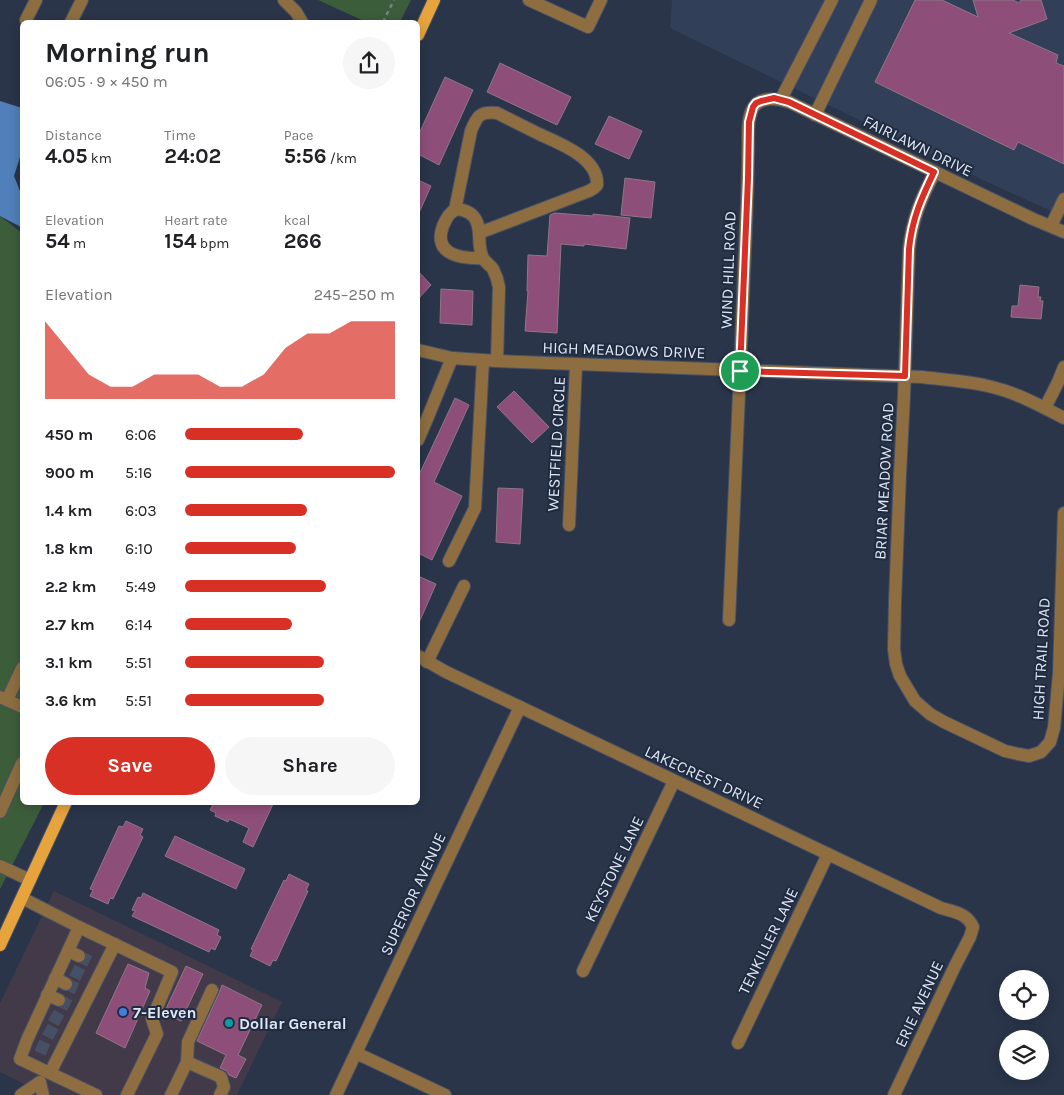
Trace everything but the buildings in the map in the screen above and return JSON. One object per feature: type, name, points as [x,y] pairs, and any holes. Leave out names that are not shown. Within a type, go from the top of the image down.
[{"type":"main road","points":[[420,31],[434,0]]},
{"type":"main road","points":[[0,945],[65,805]]},
{"type":"street","points":[[26,20],[36,0]]},
{"type":"street","points":[[72,20],[82,0]]},
{"type":"street","points":[[284,0],[301,20]]},
{"type":"street","points":[[529,0],[588,27],[601,0]]},
{"type":"street","points":[[781,99],[832,0]]},
{"type":"street","points":[[815,115],[871,0]]},
{"type":"street","name":"WIND HILL ROAD","points":[[730,620],[748,178],[748,128],[750,113],[756,103],[774,98],[781,99]]},
{"type":"street","name":"FAIRLAWN DRIVE","points":[[781,99],[1064,232]]},
{"type":"street","points":[[479,233],[589,191],[597,185],[596,175],[583,158],[571,149],[497,113],[489,112],[482,114],[476,119],[471,131],[455,210],[447,218],[440,233],[440,239],[444,248],[459,256],[483,258]]},
{"type":"street","name":"BRIAR MEADOW ROAD","points":[[915,701],[900,676],[894,649],[897,562],[909,249],[911,232],[918,208],[934,172]]},
{"type":"street","points":[[1052,226],[1064,199]]},
{"type":"street","points":[[455,210],[466,211],[475,218],[478,224],[480,249],[483,258],[494,270],[498,280],[497,361]]},
{"type":"street","name":"HIGH MEADOWS DRIVE","points":[[420,350],[452,358],[497,361],[905,376],[950,380],[993,387],[1024,398],[1064,418]]},
{"type":"street","points":[[420,435],[452,358]]},
{"type":"street","points":[[449,562],[474,508],[483,360]]},
{"type":"street","name":"WESTFIELD CIRCLE","points":[[568,525],[576,364]]},
{"type":"street","points":[[1045,408],[1064,367]]},
{"type":"street","name":"HIGH TRAIL ROAD","points":[[915,701],[930,714],[944,722],[1005,751],[1029,756],[1041,752],[1050,742],[1054,728],[1058,683],[1064,513]]},
{"type":"street","points":[[422,659],[464,586]]},
{"type":"street","name":"LAKECREST DRIVE","points":[[422,659],[941,908],[964,916],[970,920],[972,927]]},
{"type":"street","points":[[20,671],[4,699],[20,706]]},
{"type":"street","name":"SUPERIOR AVENUE","points":[[336,1095],[520,706]]},
{"type":"street","points":[[0,812],[20,768]]},
{"type":"street","name":"KEYSTONE LANE","points":[[583,971],[674,781]]},
{"type":"street","name":"TENKILLER LANE","points":[[738,1042],[828,854]]},
{"type":"street","points":[[0,866],[30,880]]},
{"type":"street","points":[[22,898],[172,972],[152,1019],[157,1034],[127,1095]]},
{"type":"street","points":[[43,1095],[45,1076],[43,1048],[72,986],[73,953],[79,927]]},
{"type":"street","name":"ERIE AVENUE","points":[[894,1095],[970,938],[972,927]]},
{"type":"street","points":[[96,982],[114,944]]},
{"type":"street","points":[[91,962],[103,967]]},
{"type":"street","points":[[72,971],[96,982]]},
{"type":"street","points":[[72,986],[96,982]]},
{"type":"street","points":[[72,986],[43,1048],[20,1059],[45,1076],[96,1095]]},
{"type":"street","points":[[171,1095],[187,1062],[188,1042],[212,990]]},
{"type":"street","points":[[356,1053],[445,1095]]},
{"type":"street","points":[[187,1062],[221,1077],[224,1087],[220,1095]]},
{"type":"street","points":[[21,1095],[45,1076]]},
{"type":"path","points":[[385,20],[394,0]]},
{"type":"shaded area","points":[[672,0],[1064,0],[1064,217],[983,180],[670,28]]},
{"type":"shaded area","points":[[54,891],[282,1002],[237,1095],[46,1095],[0,1072],[0,1003]]},
{"type":"green space","points":[[318,0],[411,0],[401,20],[362,20]]},
{"type":"green space","points":[[0,216],[20,231],[20,805],[43,805],[0,889]]},
{"type":"water","points":[[0,101],[20,107],[20,157],[14,176],[20,191],[20,226],[0,216]]},
{"type":"tunnel","points":[[79,956],[91,962]]},
{"type":"tunnel","points":[[72,970],[84,976]]},
{"type":"tunnel","points":[[66,984],[78,989]]},
{"type":"tunnel","points":[[59,1000],[70,1006]]},
{"type":"tunnel","points":[[51,1015],[62,1021]]},
{"type":"tunnel","points":[[45,1029],[56,1035]]},
{"type":"tunnel","points":[[37,1045],[48,1050]]},
{"type":"place","name":"7-Eleven","points":[[123,1012]]},
{"type":"place","name":"Dollar General","points":[[229,1023]]},
{"type":"route","points":[[774,98],[789,102],[934,172],[918,208],[911,232],[905,376],[740,371],[748,178],[748,128],[750,113],[756,103],[774,98]]}]
